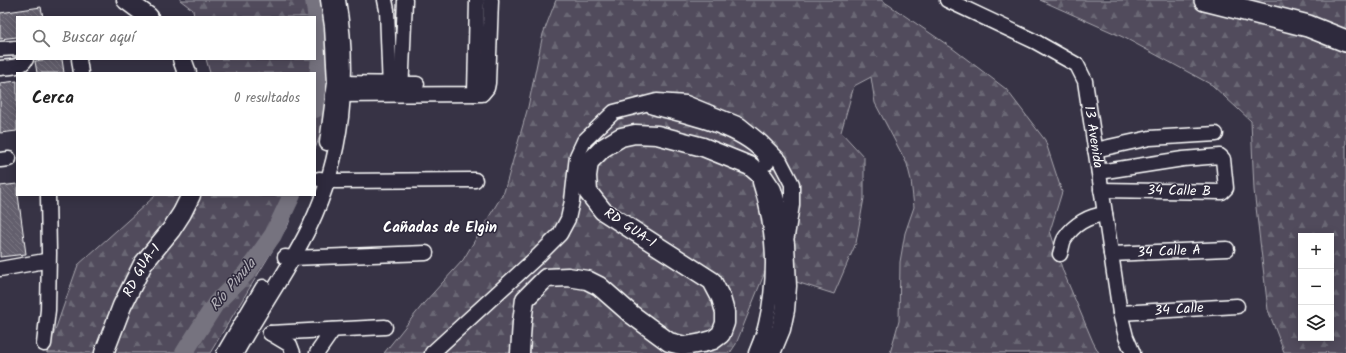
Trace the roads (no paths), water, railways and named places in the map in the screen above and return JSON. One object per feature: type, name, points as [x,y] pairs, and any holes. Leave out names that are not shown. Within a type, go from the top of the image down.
[{"type":"highway","points":[[1205,0],[1308,26],[1346,41]]},
{"type":"highway","points":[[1254,0],[1312,15],[1346,28]]},
{"type":"main road","points":[[126,0],[148,16]]},
{"type":"main road","points":[[182,60],[187,72]]},
{"type":"main road","name":"RD GUA-1","points":[[520,353],[525,299],[546,278],[568,277],[587,280],[599,286],[631,314],[669,342],[685,346],[713,340],[721,334],[725,312],[722,298],[712,281],[602,211],[588,192],[587,176],[589,162],[603,148],[621,137],[634,134],[657,135],[703,147],[750,166],[764,178],[765,184],[777,205],[785,244],[787,286],[785,310],[781,329],[771,353]]},
{"type":"main road","name":"RD GUA-1","points":[[104,353],[122,306],[143,264],[172,230],[190,196]]},
{"type":"street","points":[[328,0],[339,89]]},
{"type":"street","points":[[224,353],[246,325],[287,257],[314,216],[320,182],[337,139],[339,89],[344,43],[338,0]]},
{"type":"street","points":[[384,0],[387,10],[396,89]]},
{"type":"street","points":[[396,89],[405,0]]},
{"type":"street","points":[[477,0],[479,87]]},
{"type":"street","points":[[479,87],[491,0]]},
{"type":"street","name":"13 Avenida","points":[[947,0],[1036,42],[1077,65],[1085,81],[1120,313],[1126,337],[1133,353]]},
{"type":"street","points":[[0,49],[16,48]]},
{"type":"street","points":[[0,68],[22,64],[25,60]]},
{"type":"street","points":[[79,60],[81,72]]},
{"type":"street","points":[[339,89],[479,87]]},
{"type":"street","points":[[432,353],[560,234],[568,219],[572,201],[577,156],[584,141],[614,112],[657,101],[686,103],[740,125],[761,142],[780,161],[792,184],[792,205],[785,244]]},
{"type":"street","points":[[643,104],[719,126],[746,140],[763,152],[767,163]]},
{"type":"street","points":[[1095,150],[1150,138],[1216,134]]},
{"type":"street","name":"34 Calle B","points":[[1099,172],[1183,159],[1220,156],[1223,159],[1226,188],[1222,192],[1101,190]]},
{"type":"street","points":[[756,353],[766,324],[772,288],[774,246],[765,197],[765,184],[780,178],[784,170]]},
{"type":"street","points":[[320,182],[475,180]]},
{"type":"street","points":[[44,344],[48,310],[48,196]]},
{"type":"street","points":[[287,257],[312,196]]},
{"type":"street","points":[[1060,254],[1064,239],[1079,223],[1096,215],[1105,214]]},
{"type":"street","name":"34 Calle A","points":[[1111,254],[1227,249]]},
{"type":"street","points":[[287,257],[426,253]]},
{"type":"street","points":[[0,269],[45,261],[48,258]]},
{"type":"street","name":"34 Calle","points":[[1120,313],[1237,306]]},
{"type":"street","points":[[246,325],[270,333],[290,345],[293,353]]},
{"type":"street","points":[[236,353],[246,325]]},
{"type":"street","points":[[270,333],[384,327]]},
{"type":"street","points":[[317,353],[333,330]]},
{"type":"waterway","name":"Río Pinula","points":[[314,0],[320,56],[316,98]]},
{"type":"waterway","name":"Río Pinula","points":[[184,353],[216,303],[246,273],[273,235],[292,196]]},
{"type":"district","name":"Cañadas de Elgin","points":[[440,228]]}]
